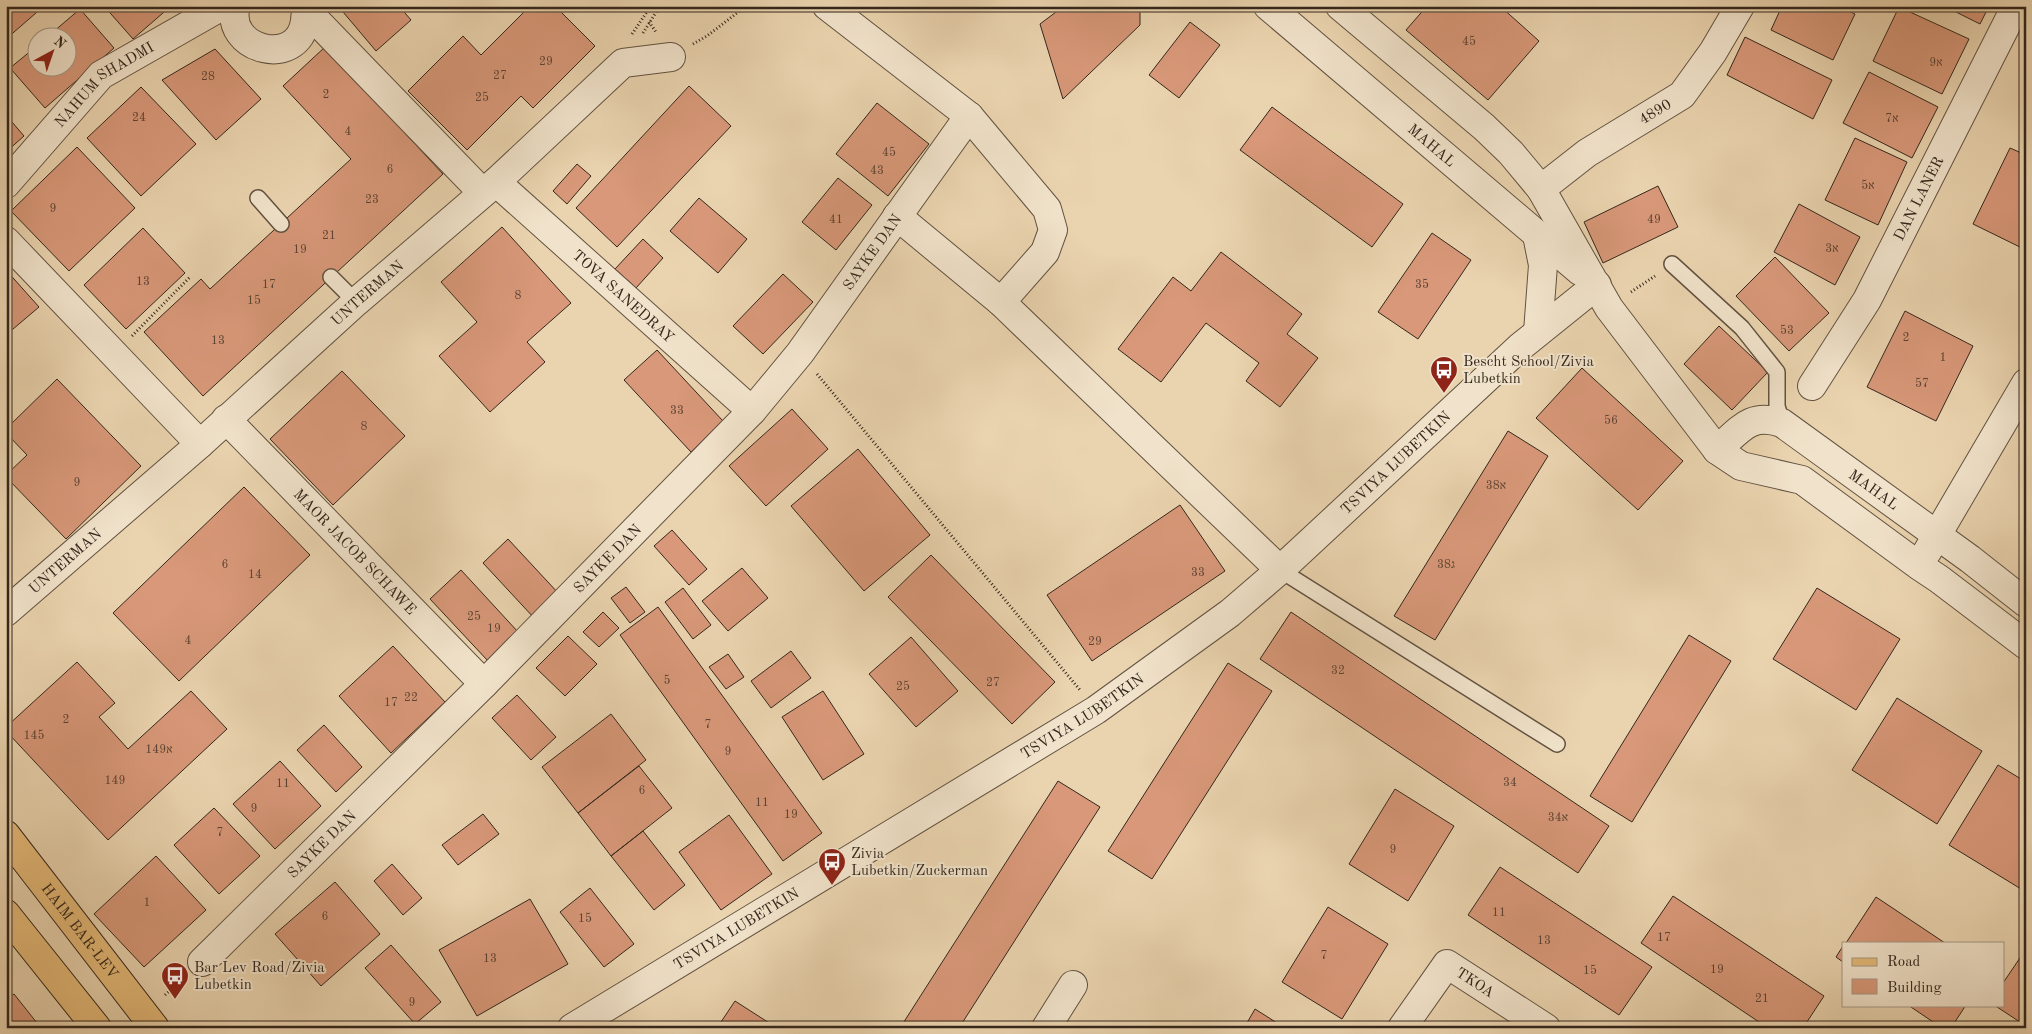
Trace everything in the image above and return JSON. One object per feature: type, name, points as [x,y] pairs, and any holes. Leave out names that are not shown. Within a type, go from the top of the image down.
[{"type":"main road","name":"HAIM BAR-LEV","points":[[6,835],[149,1021]]},
{"type":"main road","points":[[6,914],[98,1028]]},
{"type":"street","points":[[236,6],[237,28],[249,43],[265,50],[278,50],[290,45],[303,30],[306,8]]},
{"type":"street","points":[[827,6],[969,116],[1047,209],[1052,230],[1045,252],[1001,302]]},
{"type":"street","name":"MAHAL","points":[[1268,6],[1537,235],[1603,296]]},
{"type":"street","name":"MAHAL","points":[[1340,6],[1484,127],[1511,153],[1540,189],[1603,296],[1717,450],[1740,466],[1802,480],[1918,565],[1939,578],[2026,645]]},
{"type":"street","name":"4890","points":[[1540,189],[1587,153],[1682,95],[1713,52],[1740,6]]},
{"type":"street","name":"DAN LANER","points":[[1812,386],[1867,300],[2016,6]]},
{"type":"street","name":"TOVA SANEDRAY","points":[[306,8],[490,187],[752,411]]},
{"type":"street","name":"NAHUM SHADMI","points":[[6,184],[101,75],[211,9]]},
{"type":"street","name":"UNTERMAN","points":[[6,612],[200,444],[356,302],[490,187],[623,63],[671,56]]},
{"type":"street","name":"SAYKE DAN","points":[[202,962],[484,684],[752,411],[800,353],[969,116]]},
{"type":"street","points":[[897,216],[1001,302],[1280,570]]},
{"type":"street","points":[[1537,235],[1543,265],[1538,332]]},
{"type":"street","points":[[6,241],[200,444]]},
{"type":"street","name":"TSVIYA LUBETKIN","points":[[588,1024],[1096,710],[1230,613],[1280,570],[1538,332],[1603,296]]},
{"type":"street","points":[[1918,565],[1938,536],[2026,384]]},
{"type":"street","name":"MAHAL","points":[[1717,450],[1750,421],[1768,418],[1782,423],[1938,536],[2026,603]]},
{"type":"street","name":"MAOR JACOB SCHAWE","points":[[226,419],[484,684]]},
{"type":"street","name":"TKOA","points":[[1402,1028],[1447,964],[1546,1028]]},
{"type":"street","points":[[1046,1028],[1073,985]]},
{"type":"lane","points":[[258,198],[281,224]]},
{"type":"lane","points":[[1672,264],[1742,328],[1777,372],[1777,406],[1782,423]]},
{"type":"lane","points":[[331,277],[356,302]]},
{"type":"lane","points":[[1280,570],[1557,744]]},
{"type":"path","points":[[671,56],[707,36],[746,6]]},
{"type":"path","points":[[1603,296],[1672,264]]},
{"type":"path","points":[[114,354],[190,277]]},
{"type":"path","points":[[800,353],[1096,710]]},
{"type":"path","points":[[149,1021],[202,962]]},
{"type":"building","points":[[6,6],[44,6],[6,39]]},
{"type":"building","points":[[104,6],[171,6],[133,39]]},
{"type":"building","points":[[338,6],[399,6],[411,20],[376,51]]},
{"type":"building","points":[[530,6],[555,6],[595,46],[533,108],[521,96],[467,150],[408,91],[463,36],[481,55]]},
{"type":"building","points":[[1064,6],[1140,6],[1140,25],[1063,99],[1040,24]]},
{"type":"building","points":[[1427,6],[1500,6],[1539,41],[1488,100],[1406,30]]},
{"type":"building","points":[[1782,6],[1839,6],[1855,14],[1833,60],[1771,30]]},
{"type":"building","points":[[1944,6],[1989,6],[1980,24]]},
{"type":"building","points":[[1899,7],[1969,39],[1942,94],[1873,61]]},
{"type":"building","points":[[80,9],[114,48],[45,108],[10,68],[28,53],[28,78],[78,78],[78,28],[58,28]]},
{"type":"building","points":[[1190,22],[1220,45],[1179,98],[1149,75]]},
{"type":"building","points":[[1745,37],[1832,80],[1813,119],[1727,75]]},
{"type":"building","points":[[325,47],[443,174],[203,396],[144,332],[201,279],[210,289],[351,159],[283,86]]},
{"type":"building","points":[[215,49],[261,99],[216,140],[162,80]]},
{"type":"building","points":[[1869,72],[1938,107],[1912,158],[1843,123]]},
{"type":"building","points":[[689,86],[731,126],[617,247],[576,208]]},
{"type":"building","points":[[141,87],[196,144],[141,196],[87,138]]},
{"type":"building","points":[[877,103],[929,144],[888,196],[836,154]]},
{"type":"building","points":[[1272,107],[1403,204],[1372,247],[1240,150]]},
{"type":"building","points":[[6,115],[24,136],[6,152]]},
{"type":"building","points":[[1855,138],[1907,162],[1878,225],[1825,200]]},
{"type":"building","points":[[77,147],[135,208],[69,271],[11,211]]},
{"type":"building","points":[[2010,148],[2026,155],[2026,250],[1973,224]]},
{"type":"building","points":[[577,164],[591,176],[567,204],[553,191]]},
{"type":"building","points":[[838,178],[872,205],[836,250],[802,222]]},
{"type":"building","points":[[1658,186],[1678,227],[1603,263],[1584,222]]},
{"type":"building","points":[[699,198],[747,239],[718,273],[670,231]]},
{"type":"building","points":[[1799,204],[1860,237],[1835,285],[1774,252]]},
{"type":"building","points":[[502,227],[571,303],[527,342],[545,362],[490,412],[439,356],[477,322],[441,282]]},
{"type":"building","points":[[143,228],[185,273],[126,329],[84,285]]},
{"type":"building","points":[[1432,233],[1471,260],[1418,339],[1378,312]]},
{"type":"building","points":[[643,239],[663,258],[636,288],[615,269]]},
{"type":"building","points":[[1221,252],[1302,314],[1287,334],[1318,358],[1280,407],[1246,381],[1259,363],[1206,323],[1161,382],[1118,349],[1173,277],[1191,291]]},
{"type":"building","points":[[1775,257],[1829,313],[1789,351],[1736,296]]},
{"type":"building","points":[[6,270],[39,307],[6,335]]},
{"type":"building","points":[[783,274],[813,302],[763,354],[733,326]]},
{"type":"building","points":[[1905,311],[1973,346],[1936,421],[1867,387]]},
{"type":"building","points":[[1719,326],[1768,372],[1732,410],[1684,364]]},
{"type":"building","points":[[657,350],[723,421],[691,452],[624,380]]},
{"type":"building","points":[[1582,368],[1683,461],[1638,510],[1536,418]]},
{"type":"building","points":[[342,371],[405,436],[333,505],[270,439]]},
{"type":"building","points":[[57,379],[141,466],[66,539],[6,477],[27,455],[6,433],[6,429]]},
{"type":"building","points":[[792,409],[828,449],[766,506],[729,466]]},
{"type":"building","points":[[1508,431],[1548,456],[1435,640],[1394,616]]},
{"type":"building","points":[[858,449],[930,535],[864,591],[791,506]]},
{"type":"building","points":[[244,487],[310,555],[179,681],[113,613]]},
{"type":"building","points":[[1180,505],[1225,571],[1092,661],[1047,595]]},
{"type":"building","points":[[672,530],[707,569],[689,585],[654,546]]},
{"type":"building","points":[[508,539],[560,595],[535,619],[483,563]]},
{"type":"building","points":[[931,555],[1055,682],[1012,724],[888,597]]},
{"type":"building","points":[[742,568],[768,598],[728,631],[702,601]]},
{"type":"building","points":[[461,570],[519,633],[488,661],[430,599]]},
{"type":"building","points":[[626,587],[645,612],[630,623],[611,598]]},
{"type":"building","points":[[683,588],[711,625],[693,639],[665,602]]},
{"type":"building","points":[[1817,588],[1900,639],[1856,710],[1773,659]]},
{"type":"building","points":[[658,607],[822,833],[783,861],[620,635]]},
{"type":"building","points":[[603,612],[619,628],[599,647],[583,632]]},
{"type":"building","points":[[1291,612],[1609,826],[1578,873],[1260,659]]},
{"type":"building","points":[[1689,635],[1731,661],[1632,822],[1590,796]]},
{"type":"building","points":[[568,636],[597,664],[565,696],[536,668]]},
{"type":"building","points":[[911,637],[958,691],[916,727],[869,674]]},
{"type":"building","points":[[393,646],[445,702],[391,753],[339,696]]},
{"type":"building","points":[[791,651],[811,678],[771,708],[751,681]]},
{"type":"building","points":[[728,654],[744,677],[726,689],[709,667]]},
{"type":"building","points":[[77,662],[115,703],[99,717],[128,749],[191,691],[227,729],[108,840],[6,731],[6,727]]},
{"type":"building","points":[[1228,663],[1272,691],[1152,879],[1108,851]]},
{"type":"building","points":[[823,691],[864,754],[823,780],[782,717]]},
{"type":"building","points":[[517,695],[556,737],[531,760],[492,718]]},
{"type":"building","points":[[1897,698],[1982,751],[1937,824],[1852,770]]},
{"type":"building","points":[[611,714],[646,760],[578,813],[542,767]]},
{"type":"building","points":[[324,725],[362,767],[336,792],[297,750]]},
{"type":"building","points":[[280,761],[321,806],[275,849],[233,804]]},
{"type":"building","points":[[1998,765],[2026,782],[2026,892],[1949,845]]},
{"type":"building","points":[[639,766],[672,808],[611,856],[578,813]]},
{"type":"building","points":[[1058,781],[1100,807],[959,1028],[900,1028]]},
{"type":"building","points":[[1395,789],[1454,826],[1408,901],[1349,864]]},
{"type":"building","points":[[214,808],[260,856],[219,894],[174,845]]},
{"type":"building","points":[[483,814],[499,834],[458,865],[442,845]]},
{"type":"building","points":[[729,815],[772,874],[721,910],[679,852]]},
{"type":"building","points":[[643,831],[685,885],[654,910],[611,856]]},
{"type":"building","points":[[156,856],[206,910],[144,967],[94,914]]},
{"type":"building","points":[[392,864],[422,898],[403,915],[374,881]]},
{"type":"building","points":[[1500,867],[1652,967],[1619,1015],[1468,915]]},
{"type":"building","points":[[335,882],[380,934],[321,986],[275,934]]},
{"type":"building","points":[[590,888],[634,944],[604,967],[560,912]]},
{"type":"building","points":[[1673,896],[1824,996],[1803,1028],[1768,1028],[1641,943]]},
{"type":"building","points":[[1876,897],[1944,942],[1847,942]]},
{"type":"building","points":[[530,899],[568,964],[477,1016],[439,950]]},
{"type":"building","points":[[1328,907],[1388,944],[1342,1019],[1282,982]]},
{"type":"building","points":[[391,945],[441,1002],[415,1024],[365,968]]},
{"type":"building","points":[[1842,948],[1842,961],[1836,957]]},
{"type":"building","points":[[2026,949],[2026,1026],[1996,1006],[2004,1006],[2004,982]]},
{"type":"building","points":[[14,994],[41,1028],[6,1028],[6,1000]]},
{"type":"building","points":[[735,1001],[777,1028],[717,1028]]},
{"type":"building","points":[[1909,1006],[1965,1006],[1951,1028],[1942,1028]]},
{"type":"building","points":[[1255,1009],[1285,1028],[1244,1028]]},
{"type":"place","name":"Bescht School/Zivia Lubetkin","points":[[1444,394]]},
{"type":"place","name":"Zivia Lubetkin/Zuckerman","points":[[832,886]]},
{"type":"place","name":"Bar Lev Road/Zivia Lubetkin","points":[[175,1000]]}]
